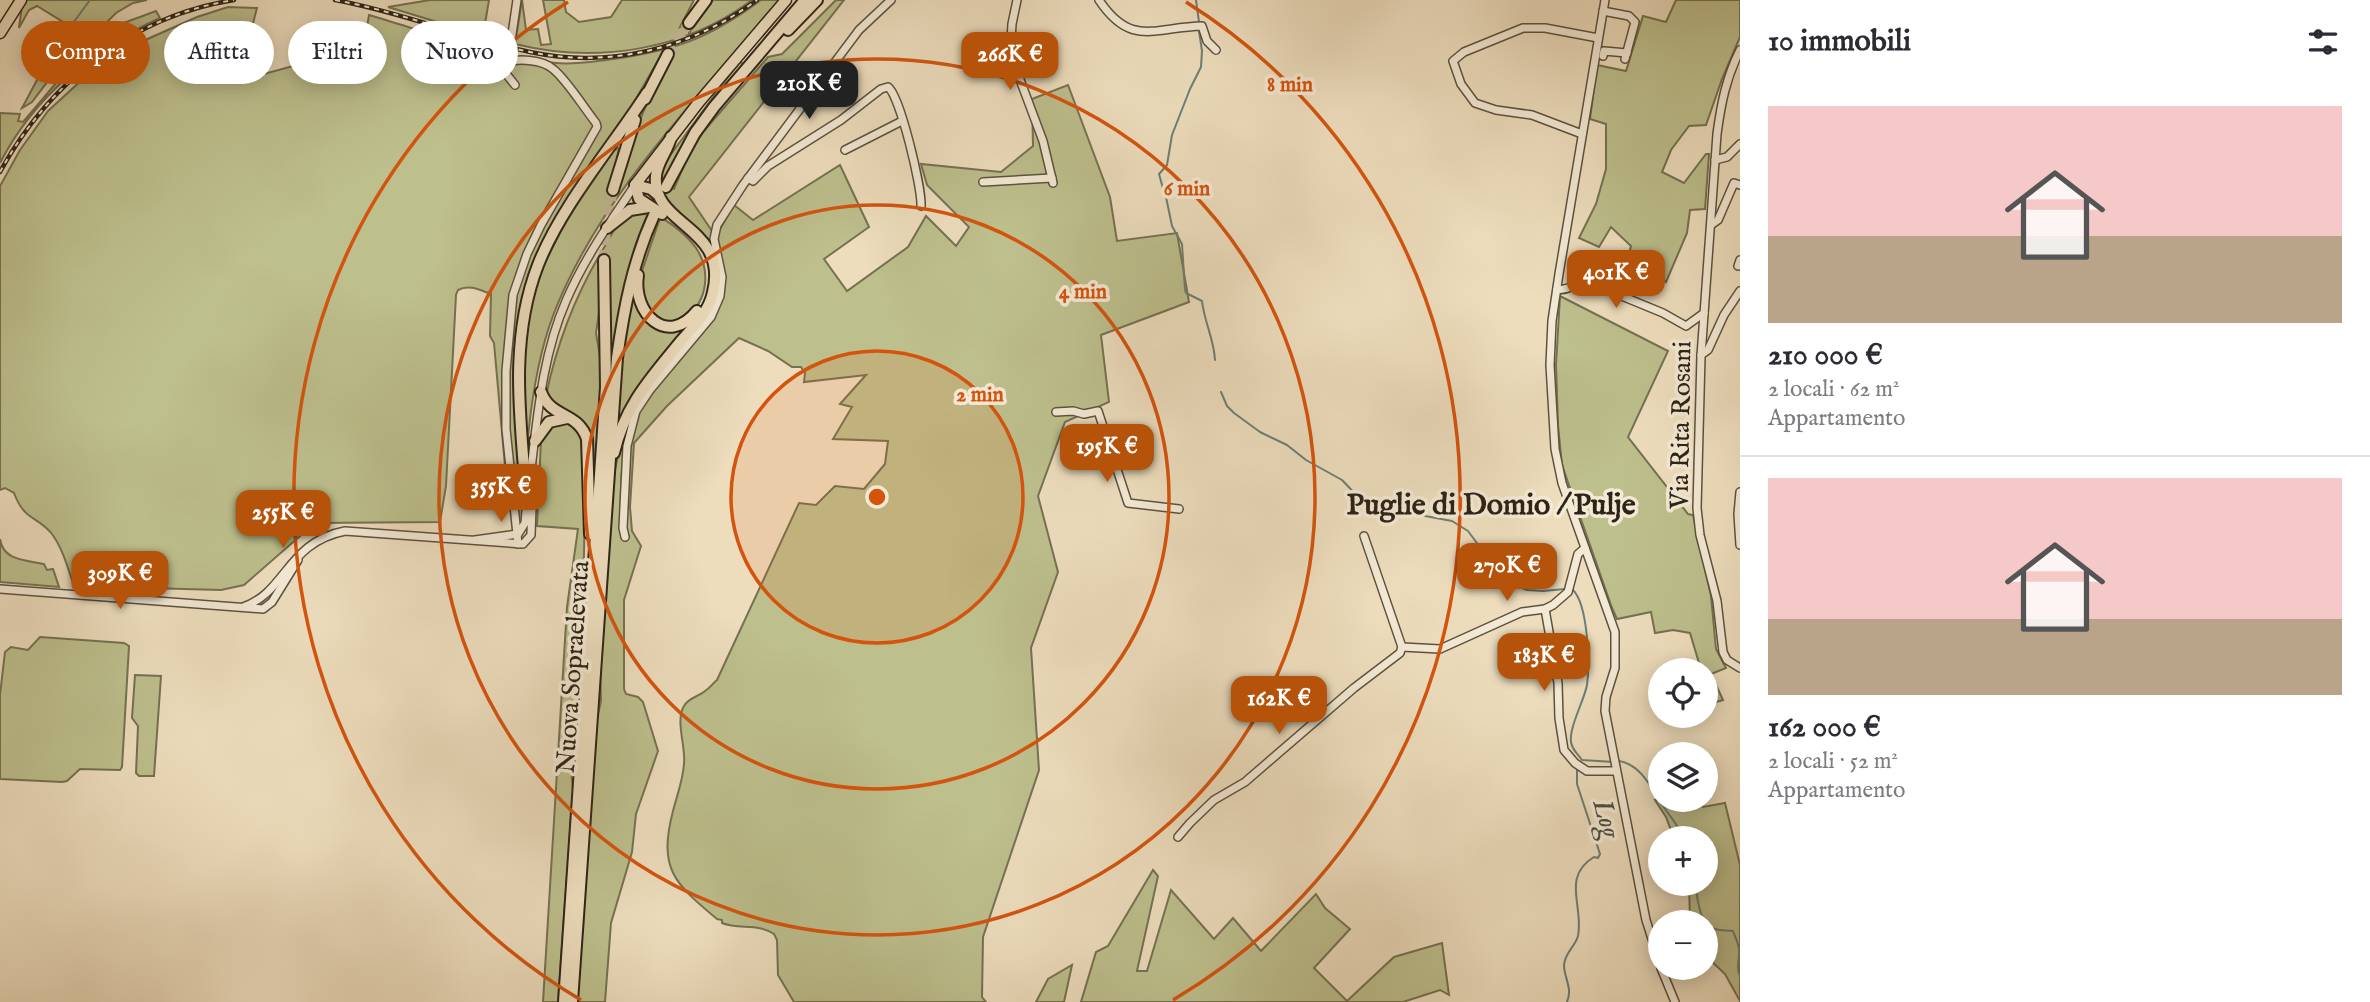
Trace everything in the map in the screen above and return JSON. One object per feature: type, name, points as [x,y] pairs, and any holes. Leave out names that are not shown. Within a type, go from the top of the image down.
[{"type":"highway","points":[[689,23],[705,0]]},
{"type":"highway","points":[[667,187],[695,133],[714,107],[805,0]]},
{"type":"highway","points":[[695,133],[817,0]]},
{"type":"highway","points":[[613,190],[633,125],[668,54]]},
{"type":"highway","points":[[527,504],[518,367],[521,330],[528,295],[538,265],[552,237],[647,93]]},
{"type":"highway","points":[[657,194],[657,169],[671,137]]},
{"type":"highway","points":[[608,484],[620,430],[632,404],[704,313],[713,292],[715,273],[706,245],[696,232],[664,207],[657,194],[651,189],[635,185],[639,199],[651,211]]},
{"type":"highway","points":[[607,228],[630,210],[651,211],[662,214],[696,242],[706,265],[708,278],[705,297],[696,313],[680,325],[663,326],[653,321],[639,301],[637,279],[646,233]]},
{"type":"highway","name":"Nuova Sopraelevata","points":[[572,1002],[614,389],[622,324],[636,260],[651,211]]},
{"type":"highway","name":"Nuova Sopraelevata","points":[[564,1002],[606,387],[604,260]]},
{"type":"highway","points":[[541,392],[547,405],[582,426],[587,439],[590,560],[587,667]]},
{"type":"highway","points":[[535,441],[549,422],[570,418]]},
{"type":"main road","points":[[0,33],[21,0]]},
{"type":"main road","points":[[635,185],[671,137],[786,0]]},
{"type":"street","points":[[514,21],[517,0]]},
{"type":"street","points":[[625,537],[625,456],[635,414],[646,395],[715,310],[722,277],[714,232],[748,178],[859,30],[891,0]]},
{"type":"street","points":[[983,182],[1053,181],[1036,120],[1018,71],[1012,40],[1017,0]]},
{"type":"street","points":[[1099,0],[1112,18],[1137,32],[1202,26],[1207,41],[1216,50]]},
{"type":"street","points":[[1605,0],[1557,289],[1550,365],[1555,449],[1565,494],[1615,632],[1615,668],[1606,697],[1605,711],[1648,926]]},
{"type":"street","points":[[1602,11],[1629,16],[1635,22],[1626,56],[1604,51],[1603,56]]},
{"type":"street","points":[[1582,135],[1532,115],[1475,103],[1461,84],[1453,61],[1464,52],[1523,29],[1545,28],[1598,38]]},
{"type":"street","name":"Via Rita Rosani","points":[[1740,50],[1721,99],[1701,356],[1697,481],[1700,535],[1717,601],[1723,652],[1727,660],[1740,668]]},
{"type":"street","points":[[515,85],[503,70],[509,61],[524,60],[552,67],[597,127],[541,225],[527,254],[513,295],[506,371],[506,429],[518,544]]},
{"type":"street","points":[[748,178],[753,181],[768,166],[841,120],[883,88],[890,88],[916,170],[920,206]]},
{"type":"street","points":[[845,150],[901,121]]},
{"type":"street","points":[[1715,160],[1727,157],[1740,144]]},
{"type":"street","points":[[1711,225],[1718,220],[1734,183],[1740,185]]},
{"type":"street","points":[[518,534],[525,523],[541,392],[565,302],[580,271],[635,185]]},
{"type":"street","points":[[1557,289],[1564,290],[1577,283],[1590,284],[1663,313],[1686,326],[1704,313]]},
{"type":"street","points":[[1701,356],[1708,350],[1724,315],[1740,291]]},
{"type":"street","points":[[1056,412],[1084,414],[1098,411],[1128,503],[1179,509]]},
{"type":"street","points":[[529,540],[533,503],[532,459]]},
{"type":"street","points":[[1740,492],[1740,545]]},
{"type":"street","points":[[0,589],[243,607],[260,600],[301,551],[325,536],[345,531],[518,544],[529,540]]},
{"type":"street","points":[[475,540],[518,534],[529,540]]},
{"type":"street","points":[[1178,837],[1214,800],[1253,776],[1354,688],[1400,653],[1402,646],[1364,536]]},
{"type":"street","points":[[1402,646],[1440,649],[1522,612],[1545,609],[1553,605],[1568,592],[1577,554],[1586,548]]},
{"type":"street","points":[[1545,609],[1558,683],[1559,718],[1564,750],[1578,766],[1587,771],[1616,771]]},
{"type":"street","points":[[1666,980],[1675,1002]]},
{"type":"green space","points":[[26,0],[147,0],[133,3],[108,21],[61,21],[37,6],[29,10],[19,28],[22,5]]},
{"type":"green space","points":[[430,0],[489,0],[486,21],[434,21],[388,7]]},
{"type":"green space","points":[[522,0],[526,30],[538,29],[541,45],[551,44],[543,0],[564,0],[566,12],[579,22],[611,17],[622,0],[694,0],[680,27],[689,23],[689,33],[713,0],[752,0],[698,31],[638,49],[577,53],[518,45]]},
{"type":"green space","points":[[761,0],[781,0],[654,148],[598,227],[574,269],[544,343],[528,437],[525,434],[523,403],[527,313],[540,273],[565,222],[614,150],[619,148],[610,190],[668,54],[663,52],[615,135],[560,214],[522,307],[515,349],[522,523],[513,522],[512,493],[505,466],[494,343],[490,336],[491,294],[470,288],[458,290],[456,295],[446,486],[440,522],[315,523],[244,585],[221,590],[74,586],[52,534],[22,509],[14,493],[5,488],[0,490],[0,186],[20,150],[48,111],[77,84],[150,84],[150,38],[164,32],[164,84],[274,84],[274,71],[288,67],[288,84],[387,84],[387,21],[368,21],[369,15],[401,25],[401,84],[518,84],[518,57],[556,63],[578,63],[636,55],[692,40],[743,13]]},
{"type":"green space","points":[[836,0],[844,0],[689,197],[712,231],[711,239],[720,272],[718,286],[714,253],[702,234],[665,200],[659,181],[660,169],[740,61],[744,65],[704,114],[661,183],[674,189],[687,158],[703,132],[768,57],[782,54]]},
{"type":"green space","points":[[1676,0],[1740,0],[1740,37],[1706,125],[1689,126],[1671,150],[1662,172],[1684,183],[1706,154],[1709,154],[1705,209],[1690,210],[1687,233],[1666,282],[1628,257],[1631,246],[1611,227],[1599,247],[1579,238],[1596,204],[1606,169],[1606,124],[1590,119],[1597,65],[1626,71],[1643,16],[1666,22]]},
{"type":"green space","points":[[228,7],[257,8],[254,21],[188,21]]},
{"type":"green space","points":[[156,11],[160,18],[150,23],[129,21]]},
{"type":"green space","points":[[35,84],[46,84],[32,102],[22,108]]},
{"type":"green space","points":[[55,84],[61,84],[30,117],[0,163],[0,113],[20,114],[18,121],[23,122]]},
{"type":"green space","points":[[1068,85],[1110,197],[1117,241],[1177,233],[1189,302],[1101,335],[1109,402],[1065,422],[1038,496],[1058,572],[1031,648],[1039,770],[983,937],[982,997],[986,1002],[794,1002],[778,975],[777,940],[774,934],[762,929],[722,923],[722,920],[717,919],[690,895],[673,873],[668,847],[683,770],[681,712],[688,701],[707,690],[717,680],[799,503],[816,505],[835,486],[864,489],[885,464],[888,441],[833,439],[852,407],[840,404],[866,375],[804,382],[805,373],[801,367],[792,367],[768,351],[739,338],[667,406],[634,443],[630,507],[632,531],[641,546],[624,600],[624,689],[626,694],[638,697],[643,702],[658,751],[636,814],[632,852],[611,923],[605,1002],[577,1002],[597,719],[601,701],[600,666],[613,479],[623,433],[635,409],[630,422],[622,473],[622,525],[625,540],[629,536],[625,516],[626,483],[634,423],[649,393],[716,312],[724,281],[716,236],[734,205],[753,220],[840,165],[869,227],[824,259],[847,291],[908,247],[926,216],[956,246],[969,227],[927,185],[921,164],[1001,172],[1033,146],[1032,99]]},
{"type":"green space","points":[[648,210],[674,226],[696,248],[704,266],[705,285],[699,303],[677,322],[660,321],[642,302],[641,274],[660,218],[649,213],[637,247],[610,371],[599,260],[599,312],[596,333],[602,368],[593,514],[591,440],[586,426],[577,416],[558,409],[546,396],[569,318],[585,282],[620,222],[629,215]]},
{"type":"green space","points":[[632,292],[649,323],[691,323],[616,428],[624,334]]},
{"type":"green space","points":[[1560,296],[1668,351],[1628,437],[1688,514],[1693,515],[1711,596],[1716,649],[1726,668],[1718,671],[1718,658],[1698,658],[1690,633],[1673,630],[1655,633],[1651,612],[1617,619],[1562,465],[1556,365]]},
{"type":"green space","points":[[570,422],[582,436],[586,460],[581,691],[578,738],[571,771],[573,789],[558,1002],[543,1002],[567,607],[578,529],[537,526],[541,440],[550,424]]},
{"type":"green space","points":[[0,539],[10,556],[44,564],[47,570],[53,569],[59,587],[0,582]]},
{"type":"green space","points":[[40,637],[124,643],[129,646],[120,770],[80,769],[67,781],[62,782],[0,779],[0,695],[5,652],[11,647],[28,650]]},
{"type":"green space","points":[[135,675],[161,676],[154,776],[139,776],[136,773],[138,726],[132,718]]},
{"type":"green space","points":[[1718,689],[1723,700],[1718,701]]},
{"type":"green space","points":[[1725,803],[1740,865],[1740,1001],[1725,974],[1718,967],[1718,910],[1690,910],[1689,896],[1718,896],[1718,826],[1669,826],[1663,812],[1718,812],[1718,804]]},
{"type":"green space","points":[[1153,870],[1158,876],[1137,971],[1147,971],[1171,890],[1214,939],[1233,918],[1261,951],[1316,894],[1325,908],[1350,929],[1314,968],[1347,1001],[1394,957],[1442,943],[1449,995],[1440,990],[1403,1002],[1081,1002],[1096,952],[1108,946]]},
{"type":"green space","points":[[1072,965],[1064,1002],[1036,1002],[1048,979]]},
{"type":"waterway","points":[[75,21],[90,0]]},
{"type":"waterway","points":[[1196,0],[1199,22]]},
{"type":"waterway","points":[[1164,192],[1159,174],[1167,165],[1172,135],[1201,67],[1199,31]]},
{"type":"waterway","points":[[1166,197],[1172,226],[1182,244],[1185,290],[1202,301],[1215,360]]},
{"type":"waterway","points":[[1221,392],[1227,406],[1234,413],[1260,432],[1287,445],[1306,460],[1342,480],[1361,500],[1393,510],[1452,521],[1468,531],[1485,554],[1516,586],[1543,591],[1565,589]]},
{"type":"waterway","points":[[1573,590],[1585,621],[1588,663],[1587,685],[1572,729],[1572,745],[1582,760],[1614,762]]},
{"type":"waterway","points":[[1619,761],[1641,773],[1677,826]]},
{"type":"waterway","name":"Log","points":[[1567,1002],[1569,992],[1564,965],[1578,936],[1578,874],[1584,865],[1594,857],[1598,858],[1600,854],[1577,784],[1577,769]]},
{"type":"waterway","points":[[1697,896],[1702,916],[1709,926],[1733,931],[1739,948],[1740,976]]},
{"type":"tunnel","points":[[668,54],[689,23]]},
{"type":"tunnel","points":[[604,260],[613,190]]},
{"type":"railway","points":[[0,172],[43,109],[97,58],[161,21],[197,8],[234,0]]},
{"type":"railway","points":[[335,0],[530,52],[590,58],[620,56],[678,42],[706,31],[757,0]]},
{"type":"district","name":"Puglie di Domio / Pulje","points":[[1491,504]]}]
